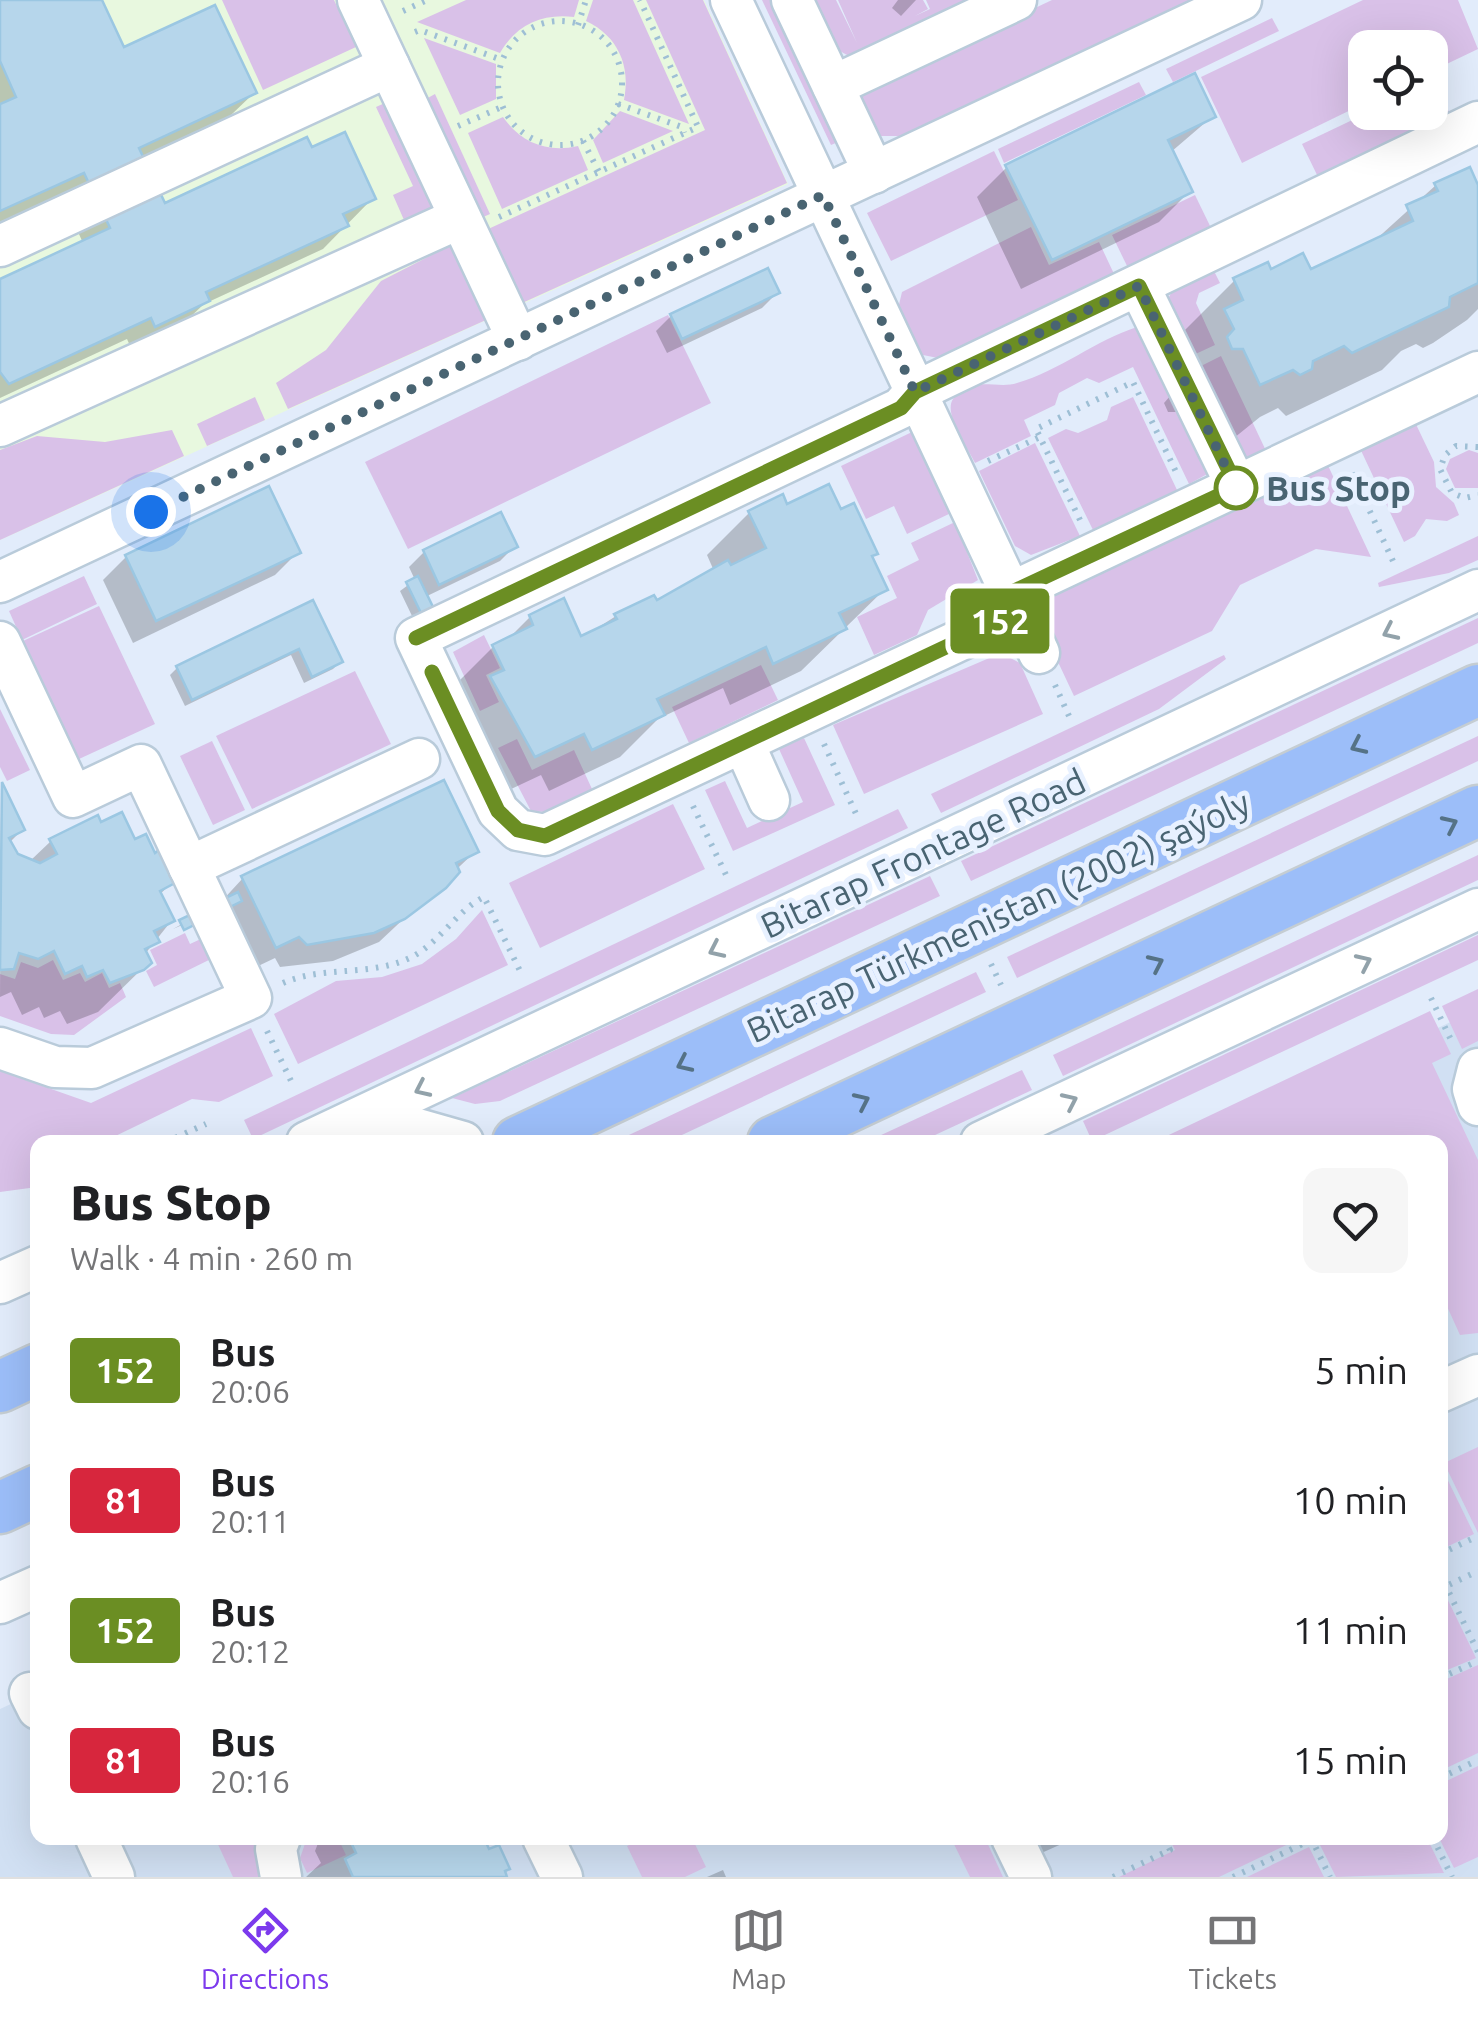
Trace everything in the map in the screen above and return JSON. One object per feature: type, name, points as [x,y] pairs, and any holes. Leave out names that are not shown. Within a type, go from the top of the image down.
[{"type":"main road","name":"Bitarap Türkmenistan (2002) şaýoly","points":[[533,1135],[1478,690]]},
{"type":"main road","points":[[789,1135],[1478,811]]},
{"type":"main road","points":[[0,1387],[30,1373]]},
{"type":"main road","points":[[0,1508],[30,1494]]},
{"type":"street","points":[[358,0],[518,340]]},
{"type":"street","points":[[731,0],[1039,653]]},
{"type":"street","points":[[792,0],[874,173]]},
{"type":"street","points":[[833,86],[1016,0]]},
{"type":"street","points":[[0,582],[1240,0]]},
{"type":"street","points":[[0,246],[389,66]]},
{"type":"street","points":[[1478,122],[915,392],[901,408],[416,638],[498,811],[518,830],[545,836],[810,712],[1015,602],[1096,553],[1478,372]]},
{"type":"street","points":[[0,426],[463,225]]},
{"type":"street","points":[[1139,286],[1237,487]]},
{"type":"street","name":"Bitarap Frontage Road","points":[[324,1135],[1478,590]]},
{"type":"street","points":[[0,1048],[55,1067],[92,1068],[250,998],[142,765],[73,796],[5,665]]},
{"type":"street","points":[[744,744],[770,800]]},
{"type":"street","points":[[189,867],[420,759]]},
{"type":"street","points":[[996,1135],[1478,908]]},
{"type":"street","points":[[1478,1069],[1472,1089],[1478,1106]]},
{"type":"street","points":[[368,1115],[438,1135]]},
{"type":"street","points":[[0,1283],[30,1270]]},
{"type":"street","points":[[1448,1388],[1478,1375]]},
{"type":"street","points":[[0,1603],[30,1590]]},
{"type":"street","points":[[99,1845],[114,1877]]},
{"type":"street","points":[[277,1845],[282,1877]]},
{"type":"street","points":[[546,1845],[562,1877]]},
{"type":"street","points":[[1015,1845],[1031,1877]]},
{"type":"path","points":[[578,24],[586,0]]},
{"type":"path","points":[[463,225],[598,172],[698,127],[640,0]]},
{"type":"path","points":[[551,22],[578,24],[597,34],[617,59],[622,90],[618,104],[609,120],[584,140],[552,145],[536,141],[522,132],[502,106],[498,76],[502,60],[510,46],[536,26],[551,22]]},
{"type":"path","points":[[414,33],[420,30],[502,60]]},
{"type":"path","points":[[618,104],[682,127],[684,133]]},
{"type":"path","points":[[457,127],[502,106]]},
{"type":"path","points":[[584,140],[598,172]]},
{"type":"path","points":[[1096,553],[1036,429],[1133,382],[1194,507]]},
{"type":"path","points":[[956,476],[1040,436]]},
{"type":"path","points":[[1336,440],[1393,561]]},
{"type":"path","points":[[1478,447],[1456,446],[1445,455],[1440,469],[1442,482],[1452,493],[1465,498],[1478,495]]},
{"type":"path","points":[[810,712],[858,816]]},
{"type":"path","points":[[678,775],[727,878]]},
{"type":"path","points":[[292,1083],[250,998],[309,974],[358,971],[404,960],[438,940],[484,897],[522,974]]},
{"type":"path","points":[[991,964],[1001,984]]},
{"type":"path","points":[[182,1135],[206,1124]]},
{"type":"path","points":[[1448,1550],[1478,1536]]},
{"type":"path","points":[[1448,1586],[1478,1571]]},
{"type":"path","points":[[1448,1597],[1478,1652]]},
{"type":"path","points":[[1448,1674],[1478,1661]]},
{"type":"path","points":[[1448,1774],[1478,1760]]},
{"type":"path","points":[[1113,1877],[1170,1850],[1168,1845]]},
{"type":"path","points":[[1233,1877],[1299,1845]]},
{"type":"path","points":[[1316,1845],[1330,1877]]},
{"type":"path","points":[[1436,1845],[1452,1877]]},
{"type":"shaded area","points":[[0,0],[704,0],[788,184],[0,540]]},
{"type":"shaded area","points":[[222,0],[334,0],[356,47],[263,90]]},
{"type":"shaded area","points":[[466,0],[579,0],[574,17],[551,17],[531,23],[514,35],[500,53],[417,22]]},
{"type":"shaded area","points":[[593,0],[633,0],[689,124],[624,100],[626,75],[620,53],[606,35],[586,21]]},
{"type":"shaded area","points":[[646,0],[703,0],[787,183],[520,304],[486,230],[705,130]]},
{"type":"shaded area","points":[[762,0],[771,0],[838,142],[831,145]]},
{"type":"shaded area","points":[[812,0],[836,0],[857,43],[838,0],[923,0],[928,9],[915,16],[930,9],[926,0],[972,0],[849,56],[836,49]]},
{"type":"shaded area","points":[[1052,0],[1192,0],[906,136],[877,136],[854,93]]},
{"type":"shaded area","points":[[1363,0],[1458,0],[1478,49],[1448,63],[1448,30],[1348,30],[1348,111],[1242,163],[1201,77]]},
{"type":"shaded area","points":[[1272,18],[1279,31],[1173,82],[1166,69]]},
{"type":"shaded area","points":[[424,38],[496,64],[496,99],[460,115]]},
{"type":"shaded area","points":[[1139,82],[1146,95],[1004,163],[998,149]]},
{"type":"shaded area","points":[[435,94],[490,214],[481,218],[426,99]]},
{"type":"shaded area","points":[[387,102],[434,206],[404,220],[393,195],[413,186],[376,107]]},
{"type":"shaded area","points":[[620,111],[673,131],[603,163],[593,140]]},
{"type":"shaded area","points":[[503,117],[536,144],[556,148],[578,146],[588,170],[502,209],[468,133]]},
{"type":"shaded area","points":[[1348,122],[1348,130],[1422,130],[1319,179],[1302,144]]},
{"type":"shaded area","points":[[994,151],[1018,200],[891,261],[867,213]]},
{"type":"shaded area","points":[[1195,195],[1212,230],[1129,270],[1112,235]]},
{"type":"shaded area","points":[[1031,227],[1049,265],[1099,242],[1115,276],[943,359],[918,354],[897,313],[902,292]]},
{"type":"shaded area","points":[[453,244],[486,320],[288,409],[276,383],[326,350],[381,281]]},
{"type":"shaded area","points":[[1211,265],[1220,283],[1199,293],[1196,303],[1215,345],[1187,358],[1168,299],[1172,291]]},
{"type":"shaded area","points":[[668,315],[711,403],[408,549],[365,462]]},
{"type":"shaded area","points":[[1137,327],[1211,472],[1189,484],[1133,367],[1099,383],[1087,378],[1059,393],[1055,405],[1024,420],[1031,436],[975,463],[951,413],[953,399],[960,391],[975,385],[1009,385],[1033,378]]},
{"type":"shaded area","points":[[1221,356],[1268,455],[1243,459],[1193,370]]},
{"type":"shaded area","points":[[255,397],[265,420],[207,446],[197,424]]},
{"type":"shaded area","points":[[1133,397],[1177,490],[1093,530],[1048,438],[1066,429],[1078,433],[1107,420],[1111,407]]},
{"type":"shaded area","points":[[1412,416],[1434,462],[1436,487],[1454,503],[1459,515],[1447,521],[1426,519],[1415,536],[1404,542],[1357,442]]},
{"type":"shaded area","points":[[172,430],[184,456],[0,540],[0,450],[37,436],[105,442]]},
{"type":"shaded area","points":[[912,432],[951,513],[907,534],[894,506],[866,519],[841,466]]},
{"type":"shaded area","points":[[1035,443],[1080,536],[1031,555],[1015,546],[979,471]]},
{"type":"shaded area","points":[[1469,450],[1478,453],[1478,488],[1455,488],[1446,469],[1450,459]]},
{"type":"shaded area","points":[[1324,457],[1371,557],[1316,549],[1240,585],[1212,631],[1074,696],[1043,630],[1042,600]]},
{"type":"shaded area","points":[[955,522],[978,580],[928,610],[917,635],[874,655],[857,617],[897,598],[887,576],[919,560],[911,543]]},
{"type":"shaded area","points":[[1478,536],[1478,560],[1449,573],[1379,587],[1378,583]]},
{"type":"shaded area","points":[[84,576],[97,604],[22,640],[9,611]]},
{"type":"shaded area","points":[[99,606],[155,724],[79,759],[23,641]]},
{"type":"shaded area","points":[[1478,618],[1478,643],[971,881],[961,861]]},
{"type":"shaded area","points":[[484,635],[500,668],[486,675],[499,702],[480,711],[453,652]]},
{"type":"shaded area","points":[[1001,653],[1020,663],[1043,714],[864,794],[833,725]]},
{"type":"shaded area","points":[[1224,655],[1226,659],[1159,709],[941,813],[931,794]]},
{"type":"shaded area","points":[[761,665],[778,700],[689,743],[672,707]]},
{"type":"shaded area","points":[[355,671],[391,744],[252,809],[216,736]]},
{"type":"shaded area","points":[[0,709],[30,770],[7,781],[0,767]]},
{"type":"shaded area","points":[[1478,736],[1478,761],[1017,978],[1007,957]]},
{"type":"shaded area","points":[[804,738],[835,805],[733,851],[705,790],[725,781],[747,828],[803,802],[779,749]]},
{"type":"shaded area","points":[[517,739],[532,770],[574,750],[592,789],[544,812],[531,811],[498,748]]},
{"type":"shaded area","points":[[212,741],[245,810],[213,825],[180,756]]},
{"type":"shaded area","points":[[673,804],[705,869],[540,948],[509,883]]},
{"type":"shaded area","points":[[898,809],[908,828],[261,1135],[251,1135],[244,1120]]},
{"type":"shaded area","points":[[1478,855],[1478,880],[1063,1076],[1053,1055]]},
{"type":"shaded area","points":[[930,876],[940,896],[500,1101],[475,1104],[452,1098]]},
{"type":"shaded area","points":[[482,910],[508,965],[298,1064],[274,1014],[336,981],[382,977],[422,964],[456,939]]},
{"type":"shaded area","points":[[185,933],[190,944],[205,937],[215,957],[154,987],[146,971],[157,965],[150,950]]},
{"type":"shaded area","points":[[1478,935],[1478,960],[1105,1135],[1089,1135],[1083,1121]]},
{"type":"shaded area","points":[[53,960],[63,980],[80,973],[85,982],[102,973],[109,988],[120,983],[126,997],[74,1035],[51,1034],[0,1016],[0,974],[15,979],[21,962],[38,968]]},
{"type":"shaded area","points":[[976,972],[986,992],[682,1135],[629,1135]]},
{"type":"shaded area","points":[[1478,989],[1478,1041],[1462,1049],[1442,1006]]},
{"type":"shaded area","points":[[1478,1009],[1478,1877],[0,1877],[0,1709],[30,1695],[30,1845],[1448,1845],[1448,1135],[1212,1135]]},
{"type":"shaded area","points":[[1430,1011],[1451,1054],[1432,1063],[1478,1160],[1478,1333],[1460,1335],[1448,1309],[1448,1135],[1169,1135]]},
{"type":"shaded area","points":[[251,1028],[273,1076],[219,1102],[192,1099],[117,1135],[30,1135],[30,1188],[0,1192],[0,1071],[91,1103]]},
{"type":"shaded area","points":[[1022,1070],[1032,1090],[935,1135],[881,1135]]},
{"type":"shaded area","points":[[1478,1447],[1478,1533],[1448,1471],[1448,1461]]},
{"type":"shaded area","points":[[1448,1480],[1474,1534],[1448,1546]]},
{"type":"shaded area","points":[[1448,1600],[1476,1658],[1448,1670]]},
{"type":"shaded area","points":[[1478,1665],[1478,1753],[1448,1767],[1448,1678]]},
{"type":"shaded area","points":[[1478,1766],[1478,1857],[1454,1868],[1442,1845],[1448,1845],[1448,1780]]},
{"type":"shaded area","points":[[218,1845],[260,1845],[259,1877],[233,1877]]},
{"type":"shaded area","points":[[305,1845],[341,1845],[346,1855],[307,1873],[300,1858]]},
{"type":"shaded area","points":[[695,1845],[706,1867],[685,1877],[642,1877],[627,1846]]},
{"type":"shaded area","points":[[954,1845],[988,1845],[1003,1877],[970,1877]]},
{"type":"shaded area","points":[[1172,1845],[1286,1845],[1219,1877],[1119,1877],[1175,1850]]},
{"type":"shaded area","points":[[1320,1845],[1430,1845],[1444,1873],[1336,1877]]},
{"type":"shaded area","points":[[1309,1847],[1324,1877],[1247,1877]]},
{"type":"building","points":[[0,0],[102,0],[124,47],[215,5],[257,93],[139,148],[165,203],[307,137],[312,147],[345,132],[376,199],[343,214],[349,226],[206,292],[210,301],[155,327],[151,318],[9,384],[0,372],[0,279],[110,228],[84,173],[0,211],[0,104],[16,97],[0,61]]},
{"type":"building","points":[[1195,73],[1216,117],[1168,140],[1193,192],[1052,260],[1005,165]]},
{"type":"building","points":[[1470,167],[1478,185],[1478,283],[1450,297],[1449,307],[1352,353],[1344,346],[1313,361],[1312,369],[1300,375],[1293,370],[1260,385],[1243,349],[1232,349],[1227,337],[1234,329],[1224,309],[1243,300],[1233,278],[1268,262],[1271,269],[1303,253],[1311,269],[1413,221],[1406,205],[1438,191],[1434,183]]},
{"type":"building","points":[[768,268],[780,293],[682,339],[670,314]]},
{"type":"building","points":[[829,484],[841,509],[854,503],[878,554],[872,556],[888,590],[839,613],[847,629],[773,664],[766,647],[657,699],[665,715],[592,750],[584,734],[535,757],[490,676],[504,670],[492,645],[533,625],[529,615],[564,598],[581,636],[617,619],[614,614],[654,595],[657,600],[728,560],[731,565],[766,548],[748,511],[783,494],[787,504]]},
{"type":"building","points":[[269,486],[301,553],[156,621],[125,555]]},
{"type":"building","points":[[501,512],[518,547],[439,585],[423,550]]},
{"type":"building","points":[[418,576],[433,607],[421,613],[406,582]]},
{"type":"building","points":[[313,600],[343,662],[312,677],[299,649],[192,700],[176,666]]},
{"type":"building","points":[[444,780],[479,852],[456,863],[460,872],[446,888],[405,919],[374,933],[307,945],[299,937],[276,948],[241,876]]},
{"type":"building","points":[[2,782],[25,830],[9,838],[18,854],[40,863],[57,854],[49,839],[98,815],[101,822],[122,812],[135,839],[146,834],[155,853],[159,850],[175,883],[160,891],[175,921],[154,931],[160,942],[145,949],[152,963],[144,970],[110,983],[103,970],[87,977],[82,966],[65,974],[54,951],[38,959],[19,953],[14,969],[0,970]]},
{"type":"building","points":[[238,892],[242,901],[184,930],[179,920]]},
{"type":"building","points":[[352,1845],[487,1845],[489,1849],[499,1845],[510,1869],[505,1871],[507,1877],[353,1877],[345,1859],[356,1853]]},
{"type":"bus line","name":"152","points":[[416,638],[901,408],[915,392],[1139,286],[1237,487],[1010,593],[1020,612],[545,836],[518,830],[498,811],[432,672]]},
{"type":"place","name":"Bus Stop","points":[[1236,488]]},
{"type":"route","points":[[151,512],[823,195],[915,392],[1139,286],[1236,488]]}]
